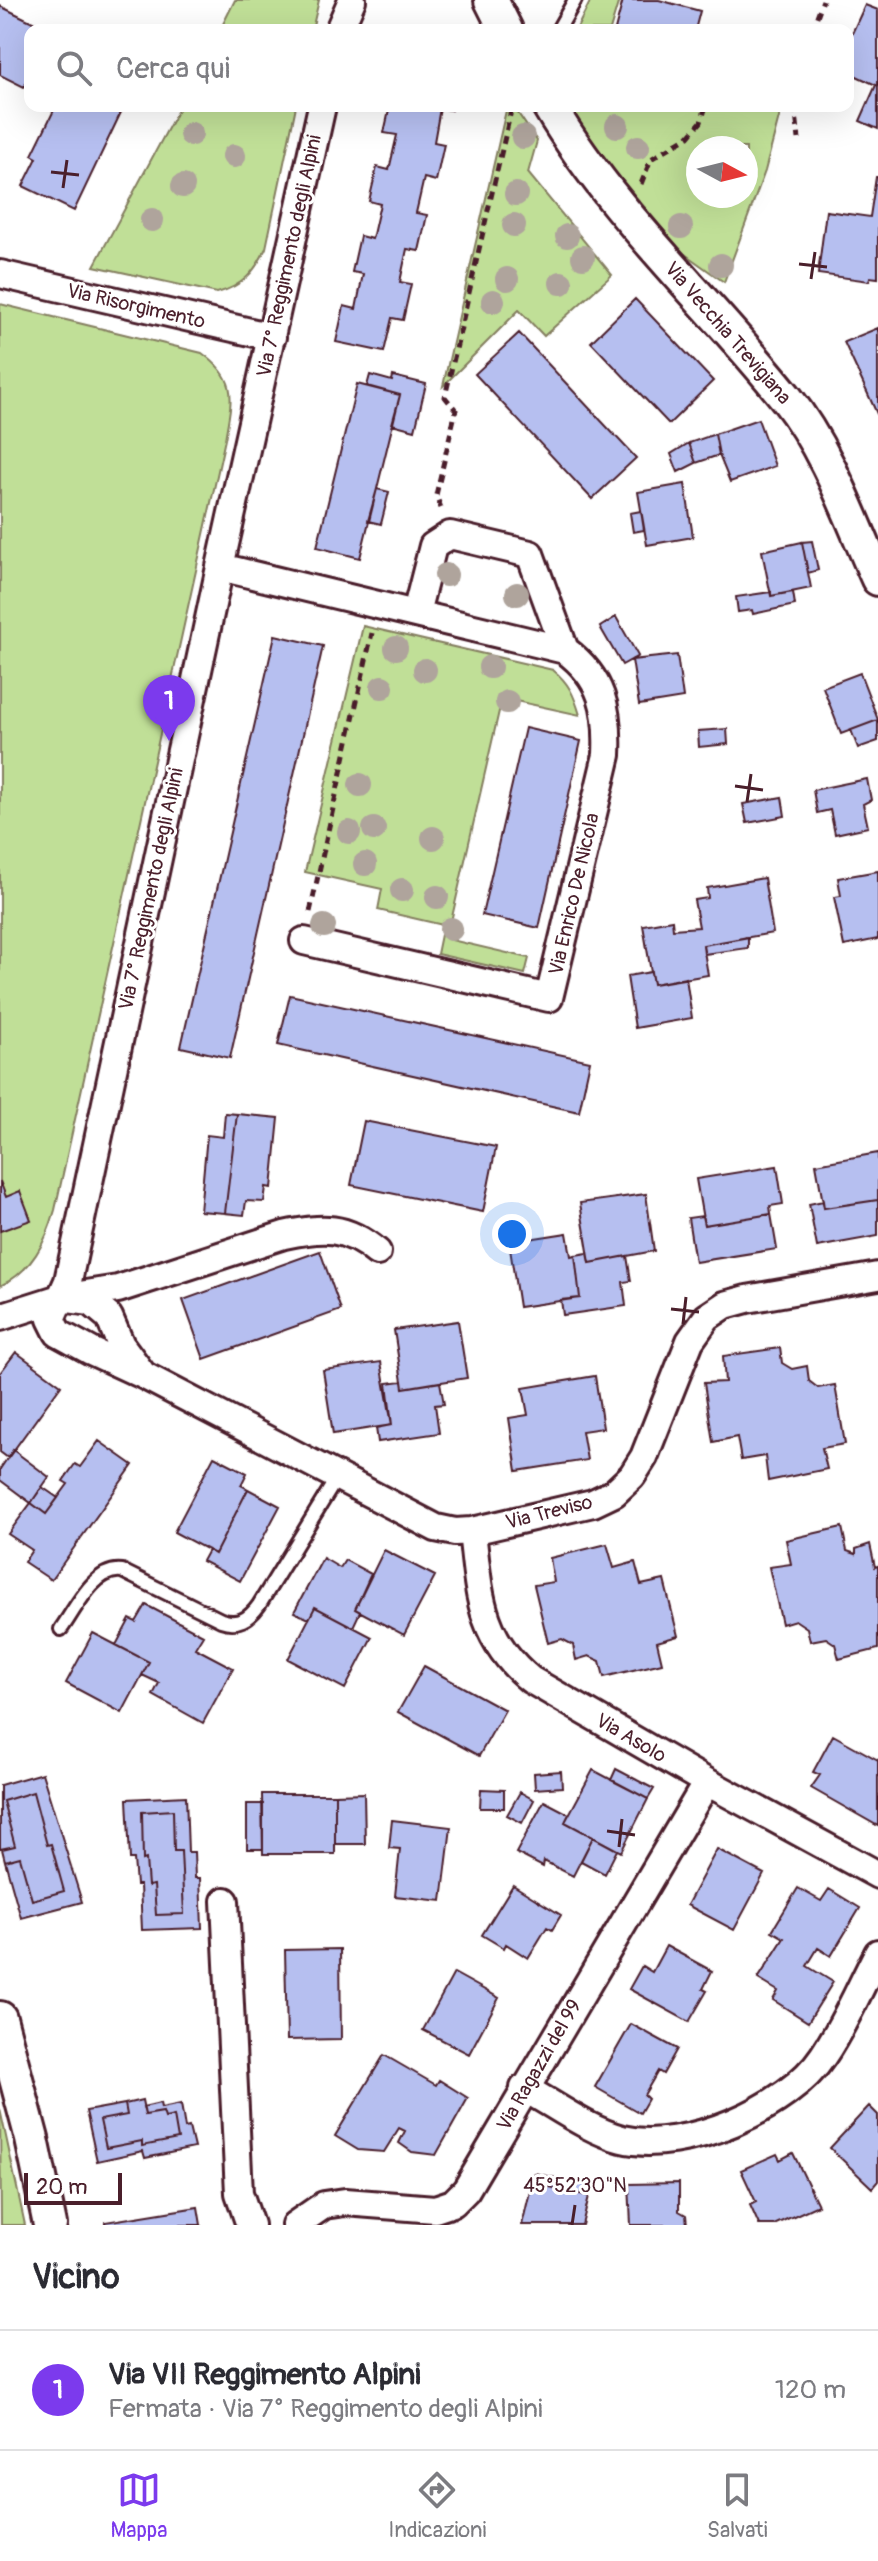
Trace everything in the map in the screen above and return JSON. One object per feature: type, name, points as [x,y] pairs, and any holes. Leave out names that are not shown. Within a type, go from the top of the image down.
[{"type":"street","points":[[340,24],[344,0]]},
{"type":"street","points":[[342,24],[352,0]]},
{"type":"street","points":[[491,0],[503,24]]},
{"type":"street","name":"Via 7° Reggimento degli Alpini","points":[[56,1309],[68,1281],[321,112]]},
{"type":"street","name":"Via Vecchia Trevigiana","points":[[553,112],[576,152],[604,189],[788,401],[815,444],[878,579]]},
{"type":"street","name":"Via Risorgimento","points":[[0,274],[272,337]]},
{"type":"street","points":[[416,613],[433,546],[450,535]]},
{"type":"street","name":"Via Enrico De Nicola","points":[[304,941],[549,998],[607,755],[608,726],[604,699],[581,662],[565,650],[530,554],[450,535]]},
{"type":"street","points":[[220,567],[565,650]]},
{"type":"street","points":[[0,1317],[26,1309],[56,1309],[284,1235],[310,1230],[335,1229],[361,1238],[377,1252]]},
{"type":"street","name":"Via Treviso","points":[[143,1375],[121,1345],[109,1317],[91,1302],[56,1309],[58,1333],[436,1528],[455,1532],[472,1531],[593,1503],[614,1493],[632,1476],[644,1457],[690,1341],[707,1317],[725,1305],[878,1276]]},
{"type":"street","name":"Via Asolo","points":[[472,1531],[485,1616],[498,1646],[512,1665],[531,1680],[707,1782],[878,1875]]},
{"type":"street","name":"Via Ragazzi del 99","points":[[295,2225],[324,2205],[345,2202],[435,2209],[453,2203],[466,2190],[707,1782]]},
{"type":"street","points":[[225,1901],[239,2193],[250,2225]]},
{"type":"street","points":[[524,2088],[619,2138],[642,2143],[666,2142],[716,2128],[763,2107],[805,2079],[823,2056],[878,1953]]},
{"type":"street","points":[[0,2018],[32,2139],[50,2225]]},
{"type":"lane","points":[[561,24],[575,0]]},
{"type":"lane","points":[[61,1629],[99,1578],[115,1570],[221,1620],[238,1623],[246,1620],[259,1605],[338,1476]]},
{"type":"path","points":[[814,24],[823,0]]},
{"type":"path","points":[[450,535],[436,495],[456,410],[445,397],[511,112]]},
{"type":"path","points":[[643,179],[651,159],[689,136],[701,122],[704,112]]},
{"type":"path","points":[[796,112],[799,139]]},
{"type":"path","points":[[304,941],[375,621]]},
{"type":"green space","points":[[235,0],[319,0],[313,24],[223,24]]},
{"type":"green space","points":[[591,0],[619,0],[612,24],[579,24]]},
{"type":"green space","points":[[177,112],[295,112],[266,248],[247,277],[217,293],[94,266]]},
{"type":"green space","points":[[506,112],[517,112],[537,141],[528,173],[612,275],[544,336],[519,310],[443,386]]},
{"type":"green space","points":[[571,112],[780,112],[758,190],[758,136],[686,136],[686,208],[751,208],[724,282],[682,252],[609,165]]},
{"type":"green space","points":[[0,304],[202,353],[222,372],[231,401],[55,1210],[47,1233],[29,1264],[0,1286]]},
{"type":"green space","points":[[363,626],[553,670],[573,695],[580,715],[502,698],[447,939],[529,958],[525,974],[437,954],[443,925],[378,910],[382,889],[305,872]]},
{"type":"green space","points":[[0,2109],[25,2225],[1,2225]]},
{"type":"building","points":[[623,0],[659,0],[700,11],[697,24],[617,24]]},
{"type":"building","points":[[865,5],[878,10],[878,129],[860,121],[876,85],[854,75],[854,29]]},
{"type":"building","points":[[0,6],[37,24],[24,24],[24,87],[0,75]]},
{"type":"building","points":[[53,112],[121,112],[74,211],[23,186],[37,158],[32,155]]},
{"type":"building","points":[[389,112],[439,112],[434,142],[444,144],[436,181],[424,178],[416,213],[427,215],[419,251],[407,249],[400,282],[411,284],[403,320],[392,318],[384,352],[336,342],[344,306],[356,309],[363,274],[352,272],[360,236],[372,239],[380,204],[369,201],[377,167],[389,170],[397,135],[384,133]]},
{"type":"building","points":[[876,177],[878,278],[870,277],[869,281],[818,274],[826,211],[870,217]]},
{"type":"building","points":[[635,299],[713,381],[669,424],[591,342]]},
{"type":"building","points":[[878,328],[878,416],[844,342]]},
{"type":"building","points":[[519,333],[636,458],[592,499],[475,374]]},
{"type":"building","points":[[370,375],[392,381],[393,376],[426,384],[415,430],[392,424],[400,395],[367,386]]},
{"type":"building","points":[[357,384],[400,395],[360,558],[317,547]]},
{"type":"building","points":[[758,419],[775,466],[730,482],[719,455],[715,434]]},
{"type":"building","points":[[715,434],[719,455],[696,463],[689,443]]},
{"type":"building","points":[[689,443],[696,463],[678,472],[671,454]]},
{"type":"building","points":[[685,484],[693,537],[647,545],[638,492]]},
{"type":"building","points":[[377,489],[389,492],[381,524],[368,521]]},
{"type":"building","points":[[641,511],[644,530],[633,532],[630,513]]},
{"type":"building","points":[[812,541],[818,570],[808,573],[802,542]]},
{"type":"building","points":[[802,542],[811,588],[771,596],[762,551]]},
{"type":"building","points":[[771,592],[771,596],[793,592],[795,605],[753,614],[752,610],[738,612],[736,597]]},
{"type":"building","points":[[616,617],[638,656],[622,665],[600,627]]},
{"type":"building","points":[[275,635],[323,646],[230,1058],[181,1047]]},
{"type":"building","points":[[677,655],[683,698],[639,705],[632,660]]},
{"type":"building","points":[[860,673],[878,720],[841,734],[823,687]]},
{"type":"building","points":[[878,720],[878,741],[858,748],[851,730]]},
{"type":"building","points":[[525,728],[581,741],[539,928],[482,915]]},
{"type":"building","points":[[727,729],[728,744],[699,747],[698,731]]},
{"type":"building","points":[[867,779],[871,800],[863,804],[868,827],[835,834],[830,810],[817,813],[813,790]]},
{"type":"building","points":[[782,797],[785,816],[747,823],[743,804]]},
{"type":"building","points":[[878,871],[878,939],[844,946],[834,897],[841,896],[838,878]]},
{"type":"building","points":[[764,878],[773,933],[703,945],[708,975],[653,984],[643,925],[672,920],[673,929],[699,927],[694,900],[708,898],[707,888]]},
{"type":"building","points":[[748,937],[748,948],[704,954],[703,945]]},
{"type":"building","points":[[651,972],[653,984],[686,978],[692,1018],[635,1028],[627,976]]},
{"type":"building","points":[[290,995],[590,1061],[579,1112],[278,1045]]},
{"type":"building","points":[[225,1113],[237,1114],[225,1213],[200,1211],[207,1135],[223,1137]]},
{"type":"building","points":[[237,1114],[279,1118],[272,1188],[266,1187],[264,1202],[246,1201],[244,1215],[225,1213]]},
{"type":"building","points":[[364,1121],[496,1147],[483,1212],[351,1185]]},
{"type":"building","points":[[878,1153],[878,1200],[824,1208],[816,1164]]},
{"type":"building","points":[[777,1166],[783,1204],[770,1206],[771,1214],[704,1225],[696,1179]]},
{"type":"building","points":[[0,1181],[6,1197],[20,1191],[31,1220],[0,1231]]},
{"type":"building","points":[[646,1194],[654,1251],[590,1263],[580,1203]]},
{"type":"building","points":[[878,1200],[878,1236],[817,1247],[809,1204],[823,1201],[824,1208]]},
{"type":"building","points":[[771,1214],[777,1249],[695,1262],[688,1218],[702,1216],[704,1225]]},
{"type":"building","points":[[567,1233],[571,1256],[575,1255],[580,1298],[519,1307],[509,1242]]},
{"type":"building","points":[[320,1251],[341,1310],[204,1359],[183,1300]]},
{"type":"building","points":[[588,1253],[590,1263],[627,1256],[631,1281],[623,1282],[626,1306],[563,1315],[561,1300],[580,1298],[575,1255]]},
{"type":"building","points":[[458,1321],[467,1378],[403,1388],[394,1330]]},
{"type":"building","points":[[780,1348],[782,1363],[792,1369],[807,1366],[809,1381],[818,1388],[835,1385],[845,1444],[822,1448],[827,1469],[768,1481],[765,1456],[741,1460],[737,1437],[713,1442],[704,1383],[725,1382],[723,1356]]},
{"type":"building","points":[[16,1352],[61,1385],[8,1458],[0,1452],[0,1373]]},
{"type":"building","points":[[381,1362],[392,1425],[333,1434],[323,1370]]},
{"type":"building","points":[[595,1376],[603,1428],[582,1431],[587,1460],[517,1471],[509,1418],[528,1415],[523,1388]]},
{"type":"building","points":[[402,1381],[403,1388],[440,1382],[444,1404],[435,1405],[439,1433],[378,1442],[376,1428],[392,1425],[387,1383]]},
{"type":"building","points":[[99,1441],[133,1465],[51,1580],[24,1562],[32,1550],[8,1534],[31,1503],[46,1514],[68,1484],[63,1481],[75,1464],[80,1467]]},
{"type":"building","points":[[13,1450],[49,1477],[31,1503],[0,1480],[0,1469]]},
{"type":"building","points":[[214,1456],[247,1473],[241,1485],[248,1489],[215,1554],[174,1532]]},
{"type":"building","points":[[42,1487],[58,1498],[46,1514],[31,1503]]},
{"type":"building","points":[[248,1489],[280,1506],[240,1581],[202,1561],[208,1550],[215,1554]]},
{"type":"building","points":[[842,1527],[847,1551],[856,1554],[856,1549],[870,1544],[875,1567],[878,1566],[878,1649],[839,1659],[835,1644],[826,1638],[810,1641],[807,1628],[795,1620],[782,1624],[769,1567],[791,1564],[786,1540]]},
{"type":"building","points":[[607,1544],[614,1568],[635,1562],[641,1585],[664,1580],[678,1636],[657,1642],[662,1663],[604,1677],[600,1661],[589,1656],[576,1660],[573,1645],[562,1639],[548,1643],[534,1585],[554,1582],[550,1558]]},
{"type":"building","points":[[384,1550],[435,1576],[404,1635],[355,1609]]},
{"type":"building","points":[[323,1558],[340,1568],[345,1560],[371,1574],[355,1609],[360,1612],[353,1627],[315,1607],[309,1619],[294,1612]]},
{"type":"building","points":[[146,1605],[203,1635],[195,1648],[233,1668],[203,1723],[153,1695],[159,1683],[142,1675],[149,1662],[116,1645],[130,1619],[136,1622]]},
{"type":"building","points":[[315,1607],[372,1637],[345,1689],[288,1659]]},
{"type":"building","points":[[93,1633],[149,1662],[122,1713],[66,1683]]},
{"type":"building","points":[[424,1666],[505,1710],[479,1756],[398,1712]]},
{"type":"building","points":[[833,1735],[878,1760],[878,1826],[811,1788],[820,1775],[813,1772]]},
{"type":"building","points":[[616,1769],[654,1789],[648,1799],[611,1780]]},
{"type":"building","points":[[593,1770],[648,1799],[621,1852],[565,1822]]},
{"type":"building","points":[[561,1771],[562,1787],[535,1789],[534,1773]]},
{"type":"building","points":[[42,1773],[82,1902],[21,1918],[5,1861],[20,1857],[32,1900],[64,1891],[51,1844],[47,1845],[33,1792],[3,1801],[15,1846],[0,1849],[0,1785]]},
{"type":"building","points":[[481,1789],[504,1790],[504,1808],[480,1808]]},
{"type":"building","points":[[33,1792],[47,1845],[51,1844],[64,1891],[32,1900],[20,1857],[5,1861],[2,1849],[15,1846],[3,1801]]},
{"type":"building","points":[[520,1792],[534,1800],[522,1823],[507,1815]]},
{"type":"building","points":[[364,1793],[365,1844],[335,1844],[335,1794]]},
{"type":"building","points":[[262,1794],[335,1794],[335,1854],[263,1854]]},
{"type":"building","points":[[186,1796],[188,1852],[194,1852],[195,1878],[200,1878],[202,1928],[142,1930],[140,1885],[136,1885],[134,1859],[130,1859],[127,1799]],"holes":[[[173,1810],[174,1851],[181,1851],[184,1914],[156,1915],[154,1885],[148,1886],[146,1859],[143,1860],[142,1812]]]},
{"type":"building","points":[[544,1801],[569,1814],[565,1822],[593,1837],[573,1876],[544,1861],[543,1867],[516,1853]]},
{"type":"building","points":[[247,1804],[263,1804],[263,1849],[247,1849]]},
{"type":"building","points":[[173,1810],[174,1851],[181,1851],[184,1914],[156,1915],[154,1885],[148,1886],[146,1859],[143,1860],[142,1812]]},
{"type":"building","points":[[392,1820],[451,1827],[442,1901],[395,1896],[400,1849],[389,1848]]},
{"type":"building","points":[[593,1837],[617,1850],[605,1874],[581,1861]]},
{"type":"building","points":[[717,1849],[764,1874],[734,1930],[687,1905]]},
{"type":"building","points":[[513,1885],[561,1915],[552,1930],[547,1927],[528,1958],[506,1944],[504,1948],[482,1935]]},
{"type":"building","points":[[798,1888],[821,1901],[829,1889],[860,1908],[831,1956],[818,1948],[807,1966],[833,1982],[808,2022],[773,2000],[778,1991],[758,1979],[784,1938],[772,1931]]},
{"type":"building","points":[[666,1946],[712,1971],[703,1989],[707,1991],[689,2022],[629,1989],[642,1966],[652,1972]]},
{"type":"building","points":[[340,1949],[341,2039],[287,2040],[285,1950]]},
{"type":"building","points":[[454,1973],[499,1998],[469,2054],[423,2030]]},
{"type":"building","points":[[631,2024],[677,2049],[663,2074],[658,2071],[644,2095],[648,2099],[640,2113],[595,2087]]},
{"type":"building","points":[[384,2055],[436,2085],[439,2080],[468,2098],[436,2155],[412,2152],[399,2143],[405,2131],[399,2128],[384,2152],[358,2150],[335,2136]]},
{"type":"building","points":[[142,2100],[145,2115],[163,2112],[165,2118],[174,2116],[178,2139],[142,2146],[142,2141],[106,2148],[100,2120],[127,2115],[125,2104]]},
{"type":"building","points":[[160,2103],[161,2108],[181,2104],[185,2128],[189,2127],[194,2148],[145,2158],[143,2151],[97,2161],[86,2111],[125,2104],[127,2115],[100,2120],[106,2148],[142,2141],[142,2146],[178,2139],[174,2116],[165,2118],[163,2112],[145,2115],[143,2107]]},
{"type":"building","points":[[869,2106],[878,2115],[878,2181],[872,2188],[830,2148]]},
{"type":"building","points":[[793,2153],[818,2205],[774,2225],[759,2225],[750,2205],[756,2202],[741,2170],[777,2154],[780,2160]]},
{"type":"building","points":[[534,2173],[591,2186],[589,2196],[532,2183]]},
{"type":"building","points":[[532,2183],[589,2196],[582,2225],[522,2225]]},
{"type":"building","points":[[679,2183],[679,2211],[686,2215],[687,2225],[631,2225],[629,2184]]},
{"type":"building","points":[[198,2207],[201,2225],[105,2225],[105,2222]]},
{"type":"place","name":"Via VII Reggimento Alpini","points":[[169,741]]}]
